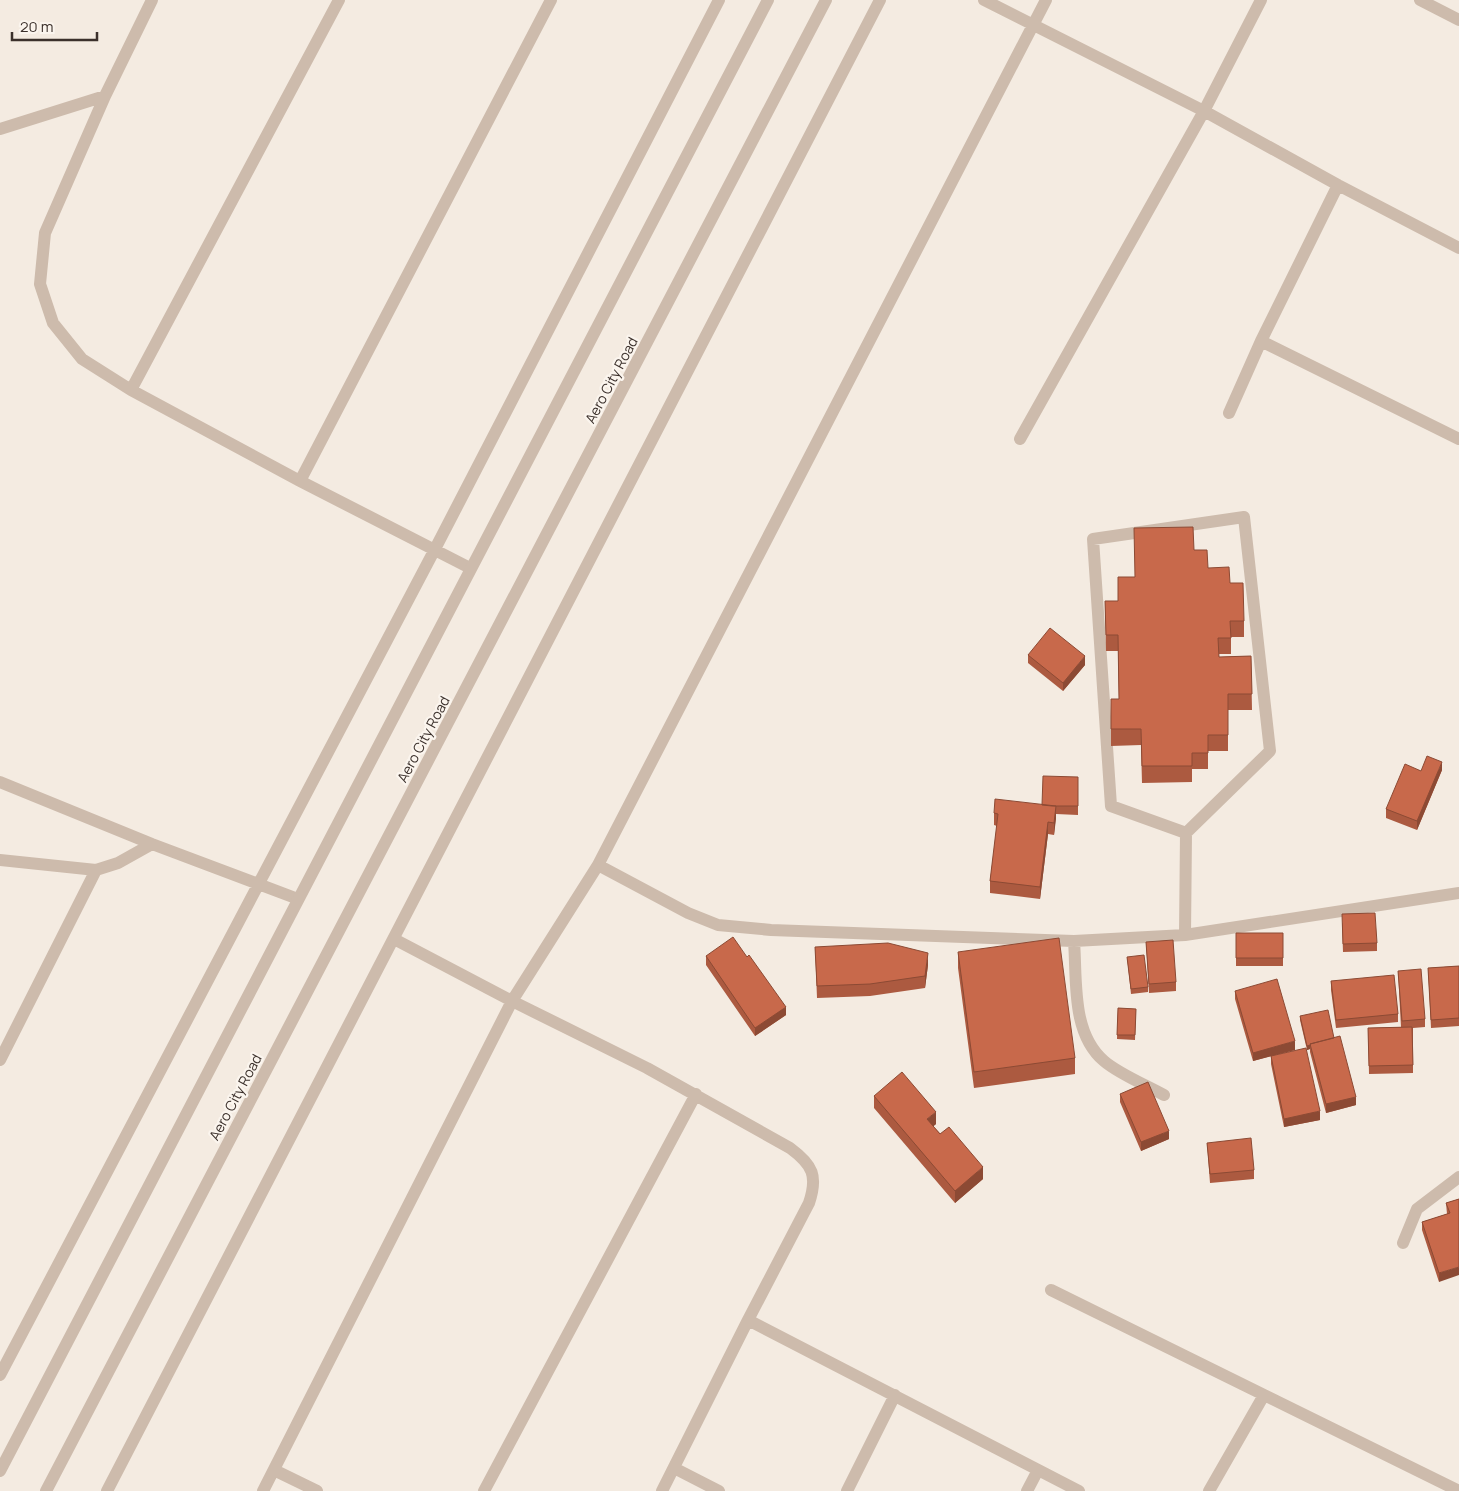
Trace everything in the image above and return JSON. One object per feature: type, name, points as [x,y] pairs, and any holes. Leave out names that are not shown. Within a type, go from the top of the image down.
[{"type":"street","points":[[152,0],[105,96],[45,234],[40,284],[52,323],[82,359],[132,390],[300,481],[470,568]]},
{"type":"street","points":[[132,390],[339,0]]},
{"type":"street","points":[[300,481],[551,0]]},
{"type":"street","points":[[0,1375],[435,549],[719,0]]},
{"type":"street","points":[[0,1471],[768,0]]},
{"type":"street","name":"Aero City Road","points":[[46,1491],[826,0]]},
{"type":"street","points":[[107,1491],[880,0]]},
{"type":"street","points":[[984,0],[1204,111],[1338,186],[1459,248]]},
{"type":"street","points":[[263,1491],[512,1000],[598,865],[1046,0]]},
{"type":"street","points":[[1020,439],[1204,111],[1261,0]]},
{"type":"street","points":[[1420,0],[1437,4],[1459,20]]},
{"type":"street","points":[[0,129],[105,96]]},
{"type":"street","points":[[1229,413],[1261,341],[1338,186]]},
{"type":"street","points":[[1261,341],[1459,439]]},
{"type":"street","points":[[1185,935],[1186,833],[1270,752],[1244,517],[1093,539],[1111,806],[1186,833]]},
{"type":"street","points":[[0,782],[152,844],[298,900]]},
{"type":"street","points":[[0,860],[96,870],[118,863],[152,844]]},
{"type":"street","points":[[598,865],[688,914],[718,926],[771,930],[1074,941],[1185,935],[1459,892]]},
{"type":"street","points":[[0,1060],[96,870]]},
{"type":"street","points":[[394,939],[696,1094],[790,1148],[803,1158],[813,1174],[814,1187],[809,1203],[662,1491]]},
{"type":"street","points":[[1074,941],[1079,1016],[1082,1030],[1092,1047],[1104,1061],[1164,1095]]},
{"type":"street","points":[[484,1491],[696,1094]]},
{"type":"street","points":[[1403,1243],[1416,1209],[1459,1177]]},
{"type":"street","points":[[1051,1290],[1459,1491]]},
{"type":"street","points":[[748,1320],[1079,1491]]},
{"type":"street","points":[[847,1491],[895,1395]]},
{"type":"street","points":[[1209,1491],[1264,1395]]},
{"type":"street","points":[[674,1468],[719,1491]]},
{"type":"street","points":[[274,1470],[317,1491]]},
{"type":"street","points":[[1027,1491],[1038,1470]]},
{"type":"building","points":[[1193,527],[1194,550],[1207,550],[1208,568],[1229,567],[1230,583],[1243,583],[1244,621],[1230,621],[1231,638],[1218,638],[1219,657],[1251,656],[1252,694],[1228,694],[1228,735],[1208,735],[1208,753],[1192,753],[1192,766],[1142,766],[1141,729],[1111,729],[1111,699],[1119,699],[1118,635],[1106,635],[1105,601],[1118,601],[1118,577],[1135,577],[1134,528]]},
{"type":"building","points":[[1050,628],[1085,656],[1063,683],[1028,655]]},
{"type":"building","points":[[1427,756],[1442,762],[1417,821],[1386,809],[1405,764],[1421,771]]},
{"type":"building","points":[[1043,776],[1078,777],[1078,806],[1042,805]]},
{"type":"building","points":[[995,799],[1056,806],[1054,823],[1048,822],[1040,887],[990,881],[998,814],[994,813]]},
{"type":"building","points":[[1375,913],[1377,943],[1343,944],[1342,914]]},
{"type":"building","points":[[1236,933],[1283,933],[1283,958],[1236,958]]},
{"type":"building","points":[[733,937],[747,957],[749,955],[786,1007],[755,1028],[706,956]]},
{"type":"building","points":[[1059,938],[1075,1058],[974,1072],[958,952]]},
{"type":"building","points":[[1173,940],[1176,982],[1149,984],[1146,942]]},
{"type":"building","points":[[888,943],[928,953],[925,976],[870,984],[817,986],[815,947]]},
{"type":"building","points":[[1144,955],[1148,987],[1131,989],[1127,957]]},
{"type":"building","points":[[1459,966],[1459,1018],[1431,1020],[1428,968]]},
{"type":"building","points":[[1421,969],[1425,1019],[1402,1021],[1398,971]]},
{"type":"building","points":[[1394,975],[1398,1014],[1336,1020],[1331,981]]},
{"type":"building","points":[[1277,979],[1295,1041],[1253,1053],[1235,991]]},
{"type":"building","points":[[1118,1008],[1136,1009],[1135,1035],[1117,1035]]},
{"type":"building","points":[[1328,1010],[1334,1038],[1307,1046],[1300,1016]]},
{"type":"building","points":[[1412,1027],[1413,1065],[1369,1066],[1368,1028]]},
{"type":"building","points":[[1340,1036],[1356,1097],[1326,1104],[1310,1044]]},
{"type":"building","points":[[1306,1048],[1320,1111],[1284,1119],[1271,1056]]},
{"type":"building","points":[[902,1072],[936,1112],[927,1119],[940,1134],[949,1127],[983,1167],[955,1191],[874,1096]]},
{"type":"building","points":[[1148,1082],[1169,1131],[1141,1142],[1120,1094]]},
{"type":"building","points":[[1251,1138],[1254,1170],[1210,1174],[1207,1143]]},
{"type":"building","points":[[1459,1199],[1459,1267],[1439,1273],[1422,1222],[1450,1213],[1446,1203]]}]
